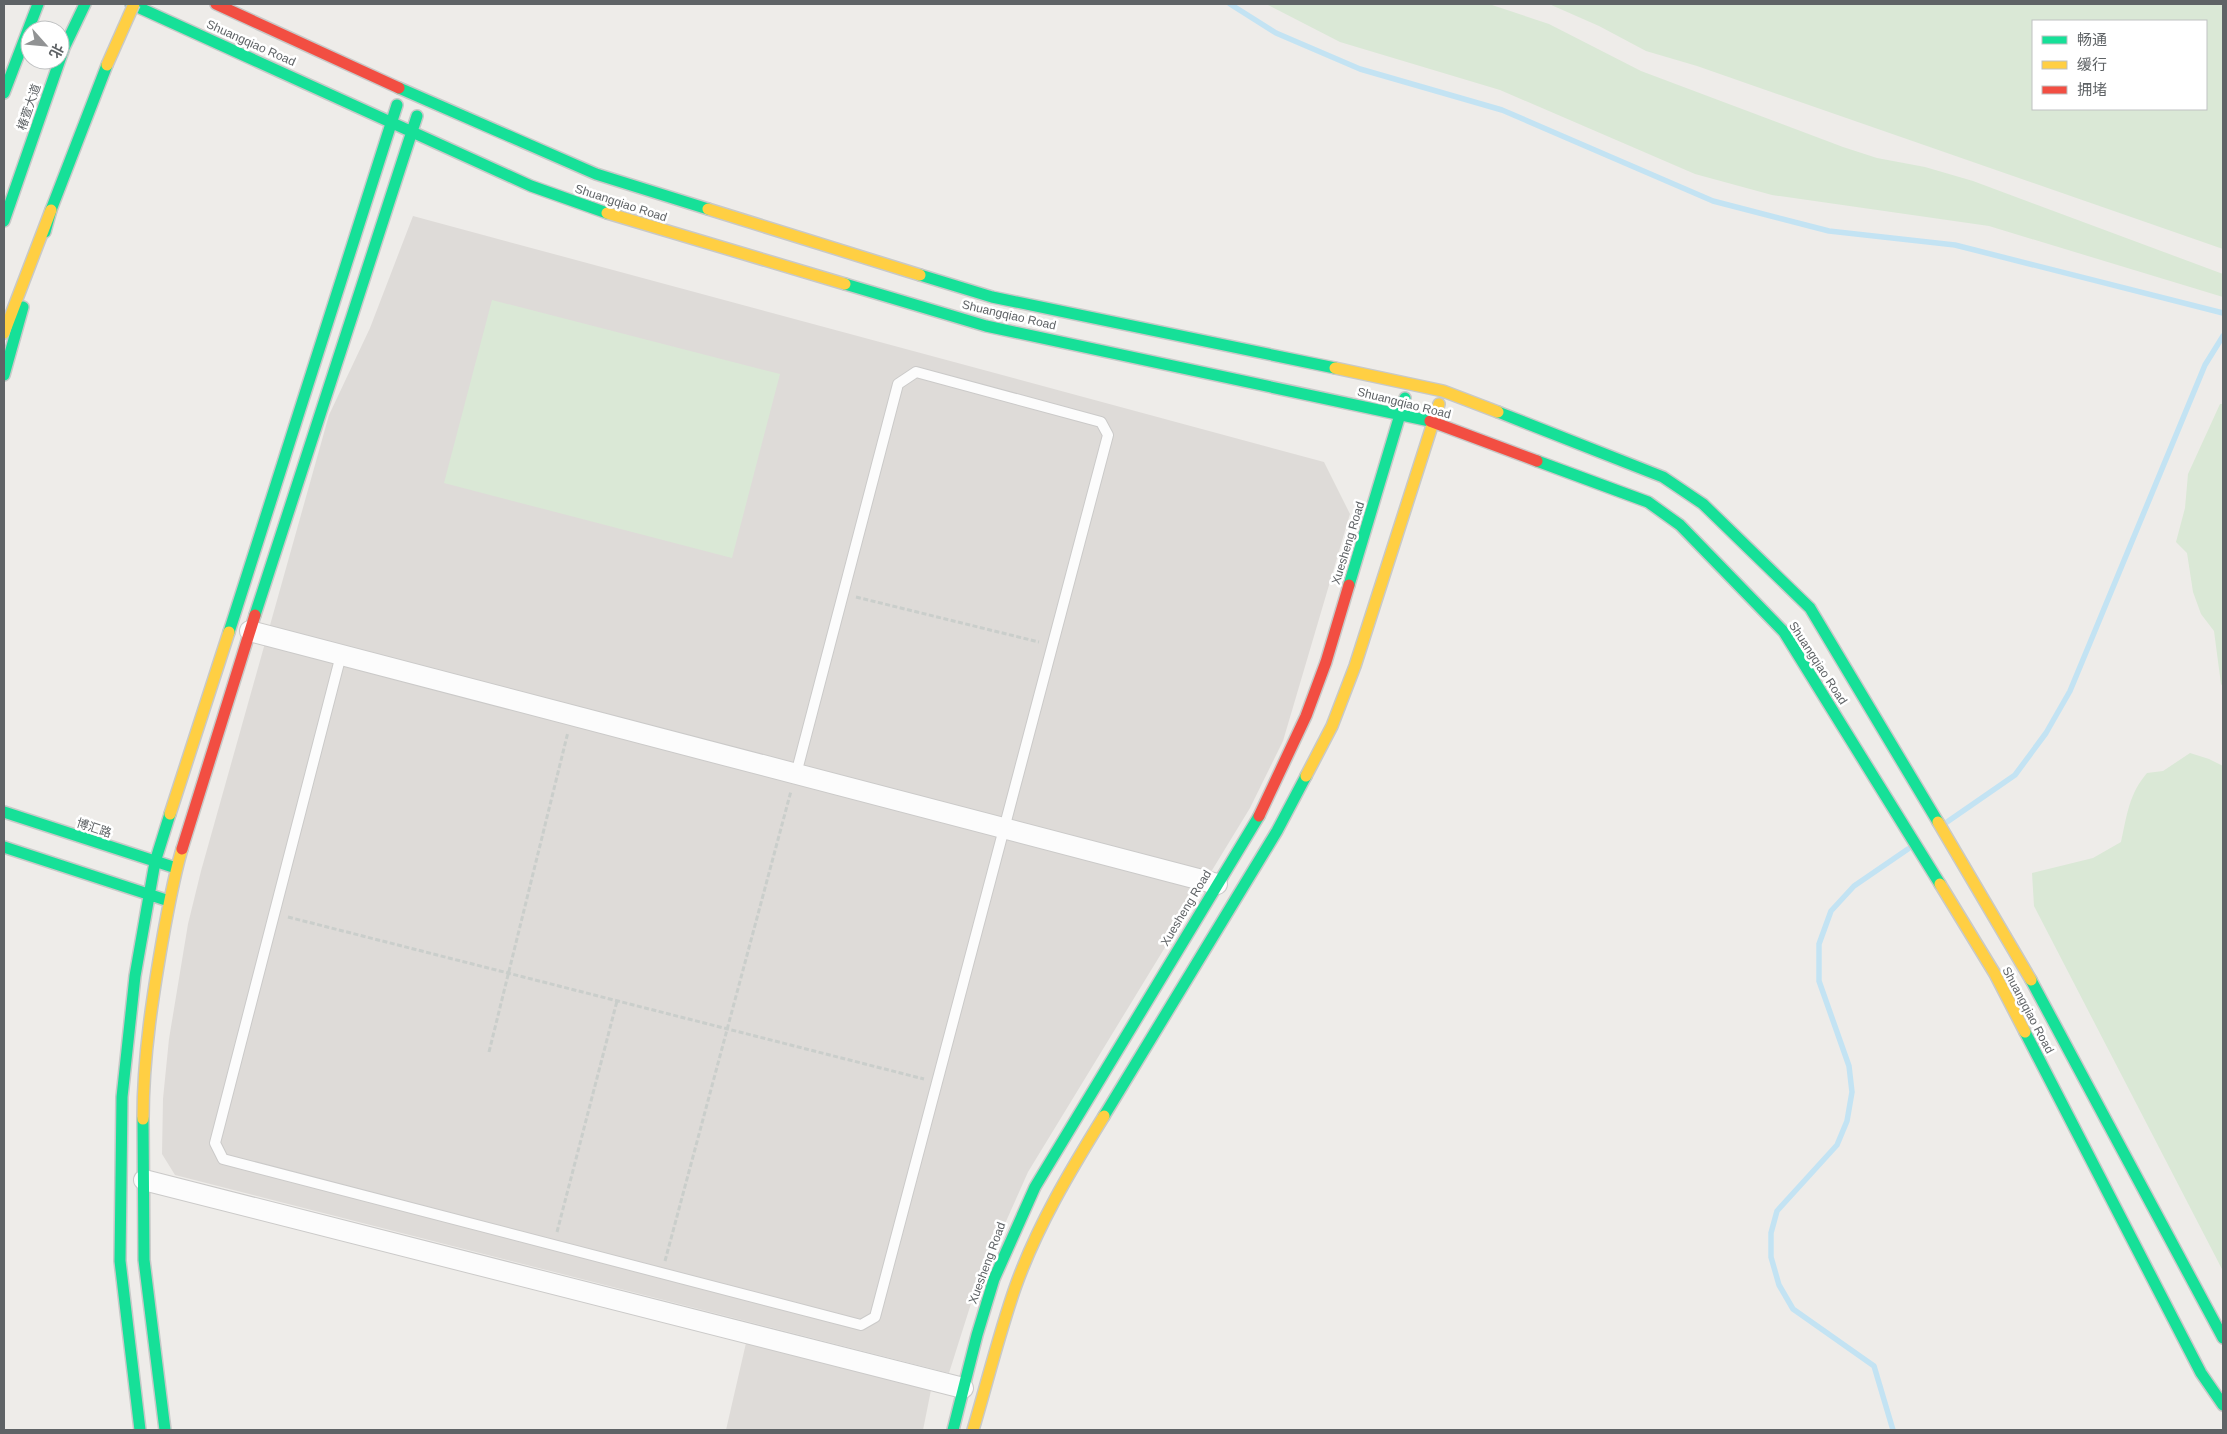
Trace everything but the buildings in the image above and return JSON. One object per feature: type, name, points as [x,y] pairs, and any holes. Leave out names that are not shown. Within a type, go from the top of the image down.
[{"type":"main road","points":[[4,93],[38,4]]},
{"type":"main road","name":"椿萱大道","points":[[4,221],[64,48],[84,4]]},
{"type":"main road","points":[[4,333],[132,4]]},
{"type":"main road","name":"Shuangqiao Road","points":[[132,4],[412,132],[586,208],[976,323],[1433,422],[1648,502],[1680,525],[1784,632],[1995,974],[2201,1373],[2223,1405]]},
{"type":"main road","name":"Shuangqiao Road","points":[[216,4],[423,99],[596,174],[992,297],[1442,391],[1663,477],[1703,504],[1810,608],[2020,959],[2223,1338]]},
{"type":"main road","points":[[140,1430],[120,1261],[122,1097],[135,976],[149,895],[156,862],[402,89]]},
{"type":"main road","points":[[165,1430],[144,1260],[143,1090],[156,980],[169,901],[176,868],[250,631],[423,99]]},
{"type":"main road","points":[[4,375],[51,210]]},
{"type":"main road","name":"Xuesheng Road","points":[[952,1430],[994,1279],[1018,1220],[1037,1182],[1259,815],[1306,716],[1326,662],[1410,384]]},
{"type":"main road","points":[[973,1430],[1016,1288],[1039,1230],[1064,1181],[1277,831],[1332,726],[1355,666],[1442,391]]},
{"type":"main road","name":"博汇路","points":[[4,812],[176,868]]},
{"type":"main road","points":[[4,847],[169,901]]},
{"type":"street","points":[[250,631],[1217,884]]},
{"type":"street","points":[[144,1180],[963,1388]]},
{"type":"lane","points":[[341,655],[215,1143],[223,1158],[861,1325],[875,1317],[1108,435],[1101,422],[916,372],[898,384],[796,774]]},
{"type":"path","points":[[843,594],[1052,646]]},
{"type":"path","points":[[489,1052],[573,715]]},
{"type":"path","points":[[662,1273],[796,774]]},
{"type":"path","points":[[274,914],[937,1082]]},
{"type":"path","points":[[553,1245],[617,1001]]},
{"type":"shaded area","points":[[413,216],[1324,462],[1350,514],[1283,741],[1250,808],[1028,1172],[975,1291],[949,1373],[175,1175],[162,1154],[163,1099],[169,1039],[188,924],[201,871],[329,415],[370,328]]},
{"type":"shaded area","points":[[746,1343],[931,1390],[923,1430],[726,1430]]},
{"type":"green space","points":[[1266,4],[1489,4],[1549,24],[1641,71],[1843,147],[1877,158],[1925,167],[1973,181],[2223,274],[2223,297],[1989,226],[1772,195],[1695,174],[1500,90],[1340,42]]},
{"type":"green space","points":[[1549,4],[2223,4],[2223,249],[1697,66],[1646,51],[1599,26]]},
{"type":"green space","points":[[492,300],[780,374],[732,558],[444,483]]},
{"type":"green space","points":[[2220,404],[2223,404],[2223,687],[2214,631],[2201,614],[2193,592],[2187,553],[2176,542],[2185,508],[2188,474]]},
{"type":"green space","points":[[2190,753],[2223,766],[2223,1271],[2034,906],[2032,873],[2093,858],[2121,842],[2132,797],[2147,773],[2163,771]]},
{"type":"waterway","points":[[1230,4],[1276,33],[1360,69],[1502,110],[1713,201],[1829,231],[1955,245],[2223,313]]},
{"type":"waterway","points":[[1947,822],[2015,775],[2046,733],[2070,691],[2205,365],[2223,336]]},
{"type":"waterway","points":[[1893,1430],[1874,1366],[1793,1309],[1779,1285],[1771,1257],[1771,1233],[1777,1211],[1837,1145],[1847,1121],[1852,1092],[1849,1066],[1819,981],[1819,944],[1831,911],[1854,886],[1908,849]]},
{"type":"traffic: fast","points":[[4,93],[38,4]]},
{"type":"traffic: fast","points":[[4,221],[64,48],[85,4]]},
{"type":"traffic: fast","points":[[131,4],[531,186],[607,213]]},
{"type":"traffic: fast","points":[[45,232],[51,210],[107,65]]},
{"type":"traffic: fast","points":[[399,88],[596,174],[708,209]]},
{"type":"traffic: fast","points":[[229,632],[397,105]]},
{"type":"traffic: fast","points":[[255,615],[417,116]]},
{"type":"traffic: fast","points":[[920,275],[992,297],[1335,368]]},
{"type":"traffic: fast","points":[[845,284],[986,326],[1430,421]]},
{"type":"traffic: fast","points":[[4,375],[23,307]]},
{"type":"traffic: fast","points":[[1349,585],[1405,398]]},
{"type":"traffic: fast","points":[[1498,412],[1663,477],[1703,504],[1810,608],[1938,822]]},
{"type":"traffic: fast","points":[[1537,461],[1648,502],[1680,525],[1784,632],[1940,884]]},
{"type":"traffic: fast","points":[[1104,1116],[1277,831],[1306,776]]},
{"type":"traffic: fast","points":[[4,812],[173,867]]},
{"type":"traffic: fast","points":[[140,1430],[120,1261],[122,1097],[135,976],[155,862],[170,814]]},
{"type":"traffic: fast","points":[[953,1430],[977,1335],[994,1279],[1035,1187],[1259,816]]},
{"type":"traffic: fast","points":[[4,847],[166,900]]},
{"type":"traffic: fast","points":[[2031,980],[2223,1338]]},
{"type":"traffic: fast","points":[[2025,1032],[2201,1373],[2223,1405]]},
{"type":"traffic: fast","points":[[143,1119],[144,1260],[165,1430]]},
{"type":"traffic: slow","points":[[107,65],[134,4]]},
{"type":"traffic: slow","points":[[708,209],[920,275]]},
{"type":"traffic: slow","points":[[4,333],[51,210]]},
{"type":"traffic: slow","points":[[607,213],[845,284]]},
{"type":"traffic: slow","points":[[1335,368],[1443,391],[1498,412]]},
{"type":"traffic: slow","points":[[1306,776],[1332,726],[1355,666],[1439,404]]},
{"type":"traffic: slow","points":[[170,814],[229,632]]},
{"type":"traffic: slow","points":[[1938,822],[2031,980]]},
{"type":"traffic: slow","points":[[143,1119],[143,1095],[153,1001],[170,900],[182,849]]},
{"type":"traffic: slow","points":[[1940,884],[1995,974],[2025,1032]]},
{"type":"traffic: slow","points":[[973,1430],[1015,1288],[1033,1243],[1055,1199],[1104,1116]]},
{"type":"traffic: jam","points":[[216,4],[399,88]]},
{"type":"traffic: jam","points":[[1430,421],[1537,461]]},
{"type":"traffic: jam","points":[[1259,816],[1306,716],[1326,662],[1349,585]]},
{"type":"traffic: jam","points":[[182,849],[255,615]]}]
